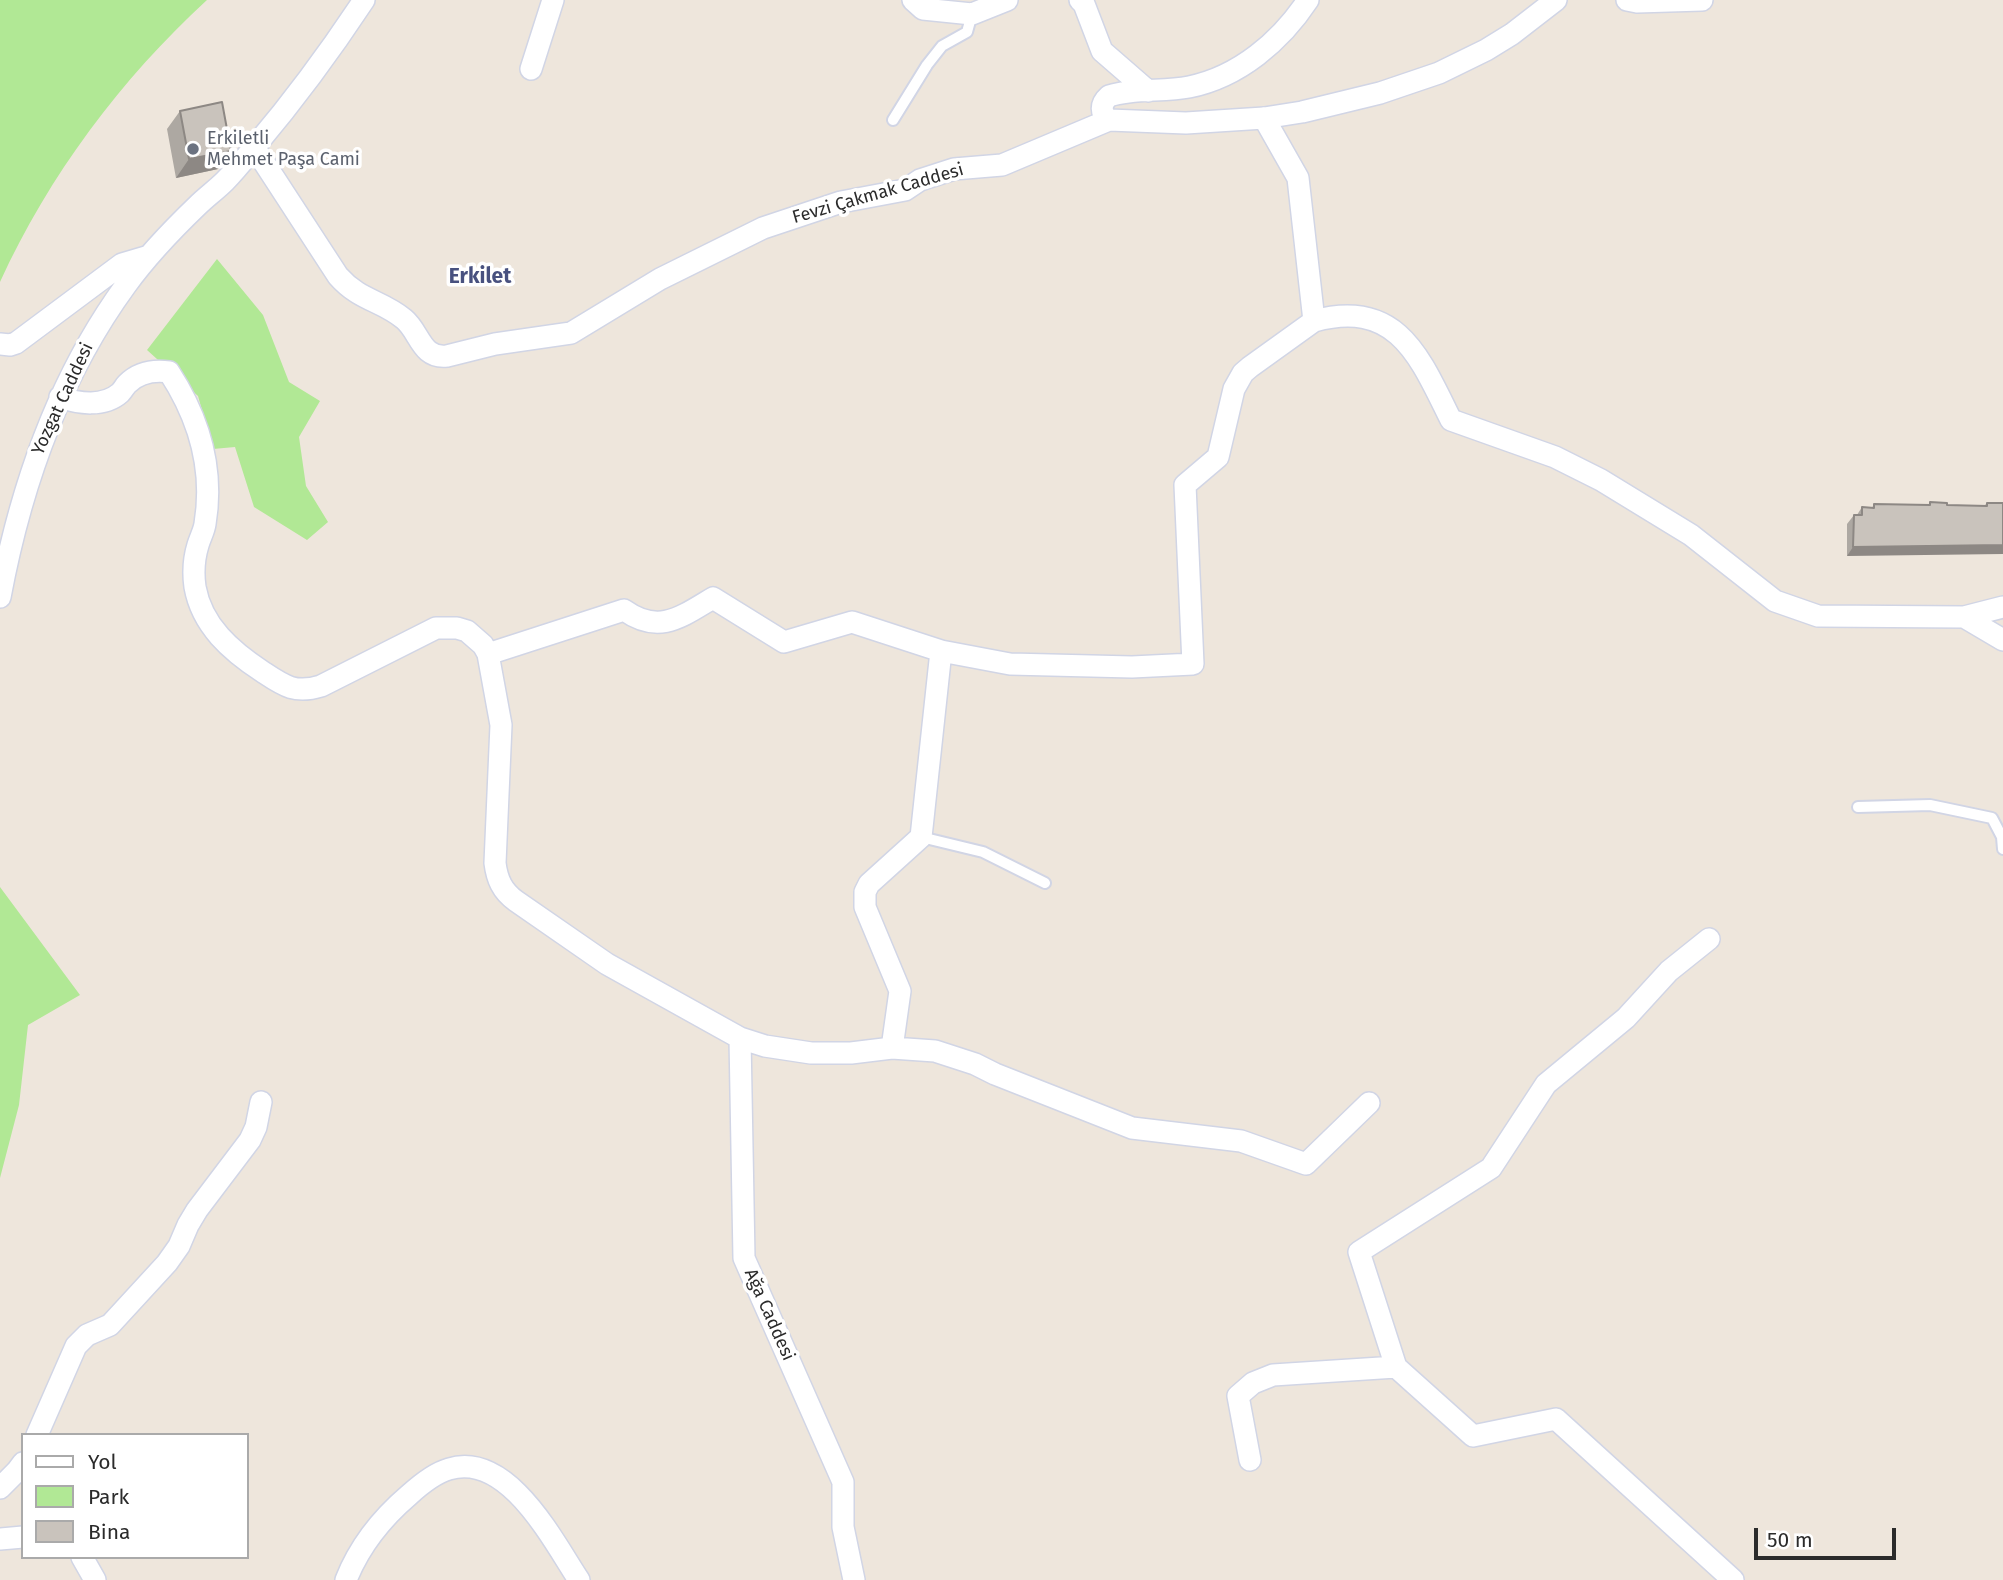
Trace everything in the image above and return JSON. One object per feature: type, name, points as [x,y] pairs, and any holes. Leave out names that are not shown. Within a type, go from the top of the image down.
[{"type":"street","name":"Yozgat Caddesi","points":[[0,597],[5,554],[33,466],[60,397],[83,351],[104,317],[149,256],[226,181],[316,70],[364,0]]},
{"type":"street","points":[[531,69],[553,0]]},
{"type":"street","points":[[913,0],[923,9],[972,14],[1007,0]]},
{"type":"street","points":[[1080,0],[1102,51],[1148,92]]},
{"type":"street","points":[[1109,120],[1102,113],[1102,108],[1109,96],[1189,87],[1230,71],[1267,47],[1284,32],[1308,0]]},
{"type":"street","name":"Fevzi Çakmak Caddesi","points":[[254,147],[346,285],[365,299],[405,320],[426,350],[441,357],[495,344],[571,333],[660,278],[763,228],[841,202],[905,190],[920,180],[946,171],[1002,165],[1109,120],[1186,123],[1264,118],[1340,104],[1380,93],[1439,73],[1486,50],[1556,0]]},
{"type":"street","points":[[1627,0],[1702,0]]},
{"type":"street","points":[[1264,118],[1297,178],[1314,321]]},
{"type":"street","points":[[0,344],[16,343],[122,264],[149,256]]},
{"type":"street","points":[[488,654],[624,610],[652,623],[672,620],[713,598],[784,642],[852,622],[941,651],[1010,664],[1132,667],[1193,664],[1185,485],[1218,457],[1234,389],[1243,373],[1314,321],[1341,316],[1381,324],[1413,349],[1451,420],[1555,457],[1601,480],[1690,535],[1775,601],[1818,616],[1964,617],[2003,607]]},
{"type":"street","points":[[60,397],[83,403],[104,401],[121,392],[140,374],[149,371],[169,372],[191,410],[208,479],[205,528],[197,548],[194,569],[202,612],[218,636],[232,650],[274,680],[294,689],[312,689],[436,628],[467,631],[483,645],[488,654],[502,725],[495,863],[503,889],[516,901],[607,964],[740,1038],[765,1046],[811,1053],[851,1053],[892,1048],[935,1051],[956,1056],[1132,1128],[1241,1141],[1306,1164],[1370,1103]]},
{"type":"street","points":[[1964,617],[2003,640]]},
{"type":"street","points":[[892,1048],[900,991],[864,900],[869,884],[921,837],[941,651]]},
{"type":"street","points":[[1709,939],[1670,971],[1626,1018],[1546,1084],[1491,1168],[1359,1252],[1396,1367],[1474,1436],[1556,1419],[1731,1580]]},
{"type":"street","name":"Ağa Caddesi","points":[[740,1038],[744,1258],[843,1482],[843,1527],[854,1580]]},
{"type":"street","points":[[38,1433],[76,1346],[88,1335],[110,1325],[167,1263],[197,1210],[250,1140],[261,1102]]},
{"type":"street","points":[[1250,1460],[1238,1395],[1253,1383],[1283,1373],[1396,1367]]},
{"type":"street","points":[[0,1488],[21,1466]]},
{"type":"street","points":[[346,1580],[371,1534],[399,1503],[440,1472],[458,1467],[474,1468],[493,1475],[515,1490],[531,1508],[579,1580]]},
{"type":"street","points":[[0,1539],[21,1537]]},
{"type":"street","points":[[83,1559],[95,1580]]},
{"type":"lane","points":[[893,120],[942,46],[967,32],[972,14]]},
{"type":"lane","points":[[1858,807],[1930,805],[1993,818],[2002,837],[2003,849]]},
{"type":"lane","points":[[921,837],[983,852],[1045,883]]},
{"type":"green space","points":[[0,0],[207,0],[145,62],[90,130],[41,204],[0,282]]},
{"type":"green space","points":[[217,259],[263,315],[289,382],[320,401],[299,437],[306,486],[328,522],[307,540],[254,507],[235,447],[213,449],[198,396],[147,350]]},
{"type":"green space","points":[[0,887],[80,995],[28,1025],[19,1105],[0,1178]]},
{"type":"building","points":[[222,102],[231,151],[189,159],[180,111]]},
{"type":"building","points":[[1930,502],[1987,506],[1987,503],[2003,503],[2003,545],[1853,547],[1854,515],[1862,515],[1862,507],[1874,508],[1874,504],[1930,505]]},
{"type":"place","name":"Erkiletli Mehmet Paşa Cami","points":[[193,149]]},
{"type":"district","name":"Erkilet","points":[[480,277]]}]
